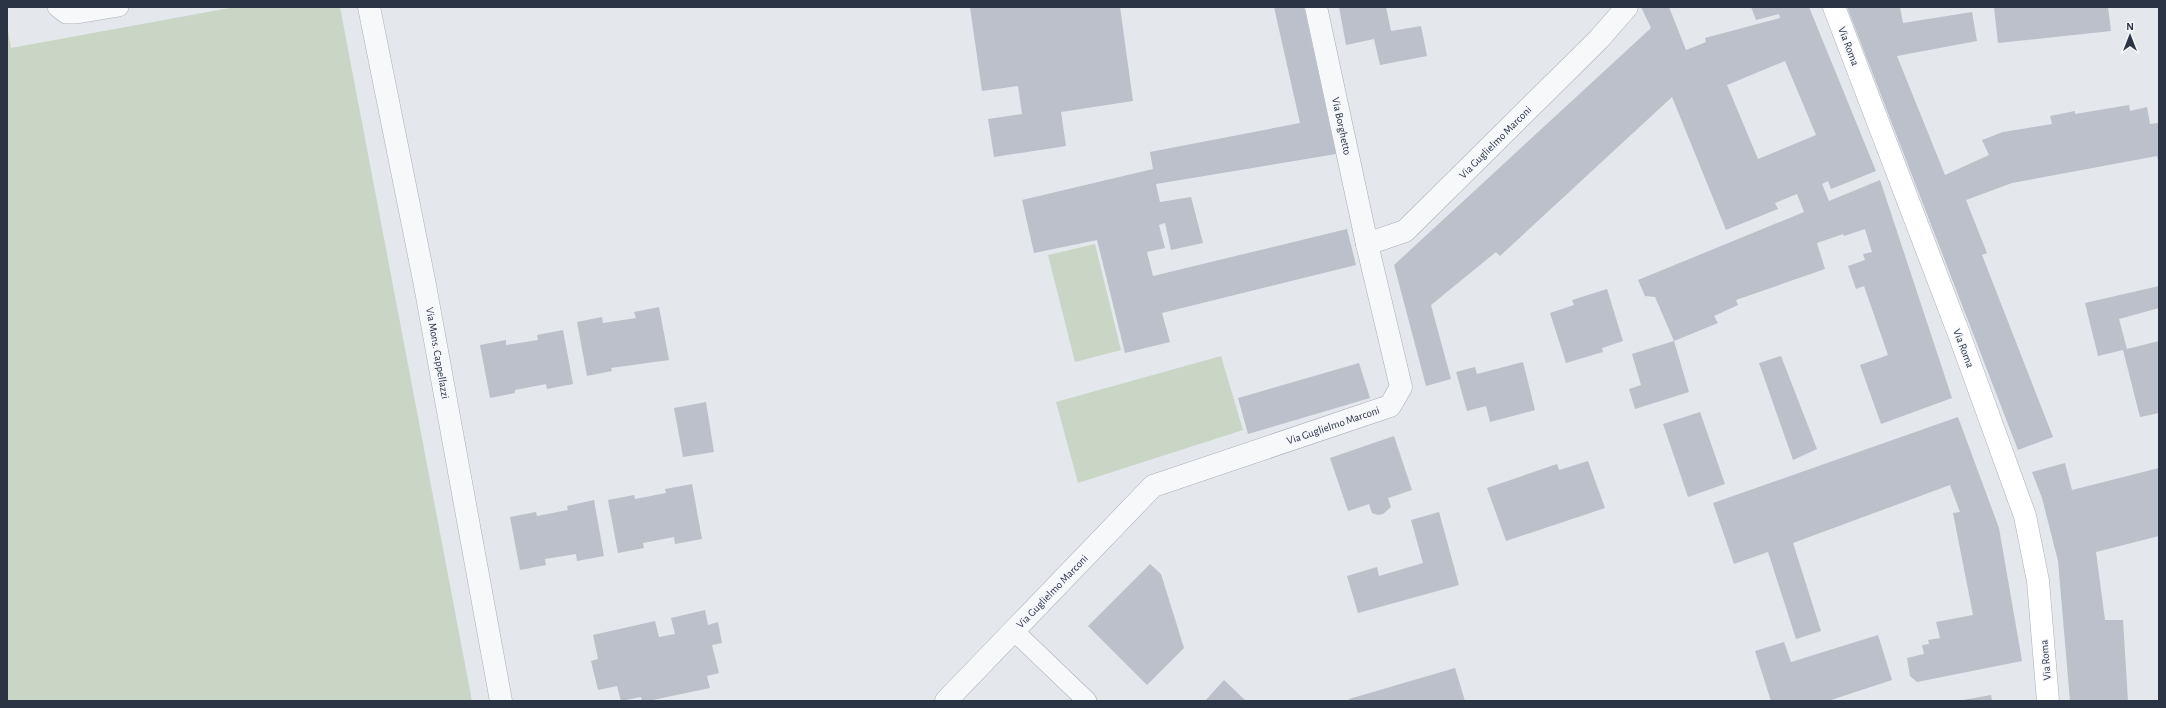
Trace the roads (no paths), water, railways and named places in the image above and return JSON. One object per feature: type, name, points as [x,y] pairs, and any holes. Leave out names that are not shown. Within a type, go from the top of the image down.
[{"type":"main road","name":"Via Roma","points":[[1834,7],[1959,334],[2025,516],[2038,581],[2048,701]]},
{"type":"street","name":"Via Mons. Cappellazzi","points":[[369,7],[424,280],[501,701]]},
{"type":"street","name":"Via Borghetto","points":[[1316,7],[1367,244]]},
{"type":"street","name":"Via Guglielmo Marconi","points":[[946,701],[1153,486],[1390,406],[1401,387],[1367,244],[1405,231],[1599,39],[1626,7]]},
{"type":"lane","points":[[57,7],[66,14],[77,14],[119,7]]},
{"type":"lane","points":[[1014,631],[1087,701]]}]
